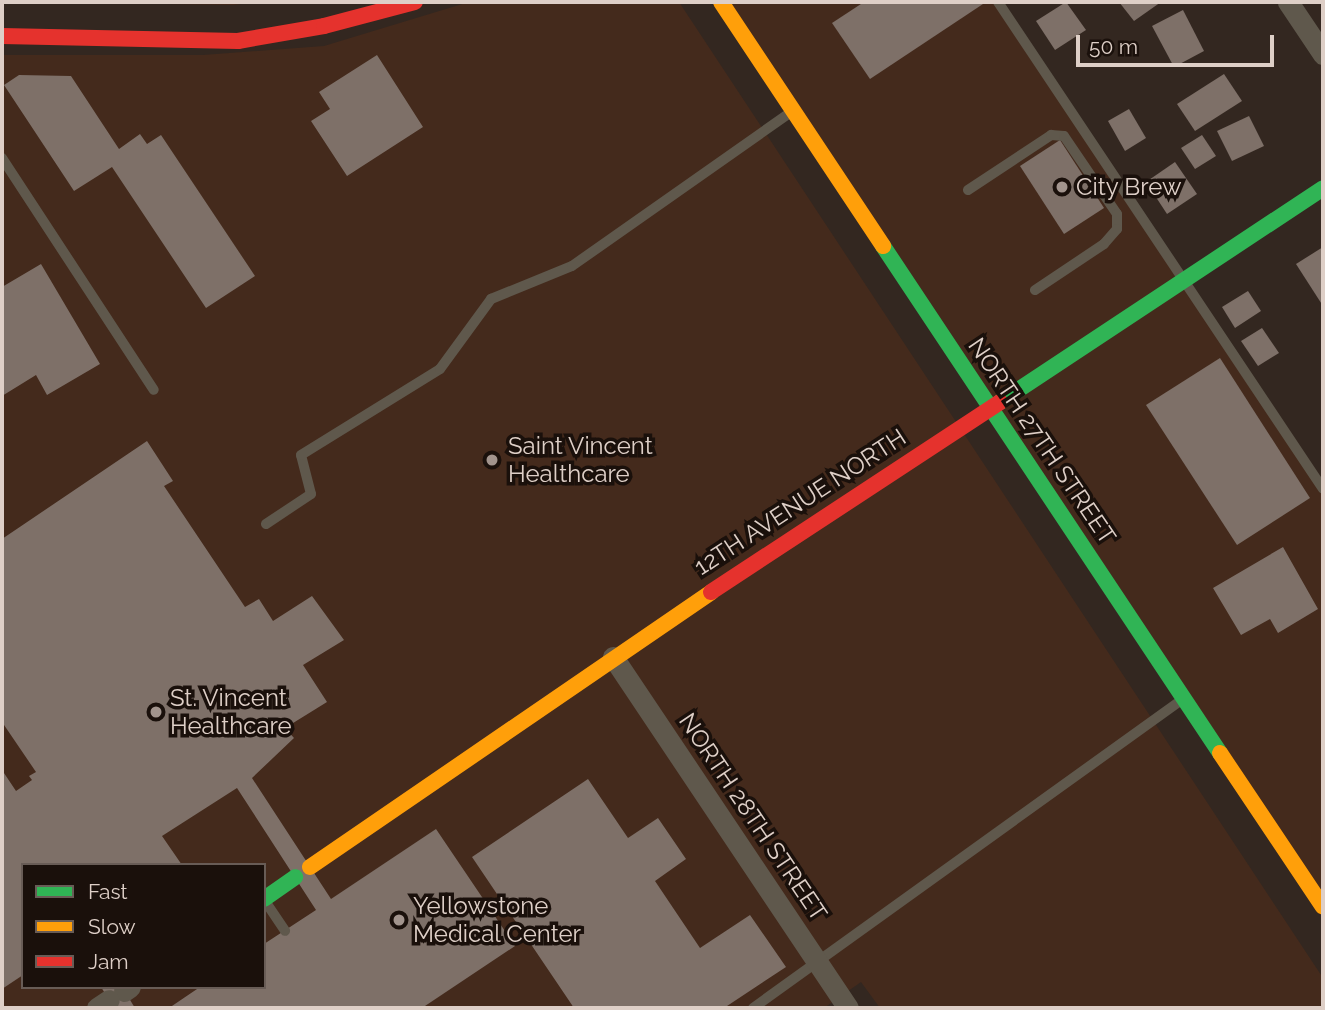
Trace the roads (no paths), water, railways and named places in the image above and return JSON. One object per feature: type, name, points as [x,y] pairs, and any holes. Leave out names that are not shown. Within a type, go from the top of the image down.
[{"type":"street","points":[[2,36],[238,41],[324,26],[415,2]]},
{"type":"street","name":"NORTH 27TH STREET","points":[[721,2],[1323,907]]},
{"type":"street","points":[[1288,2],[1323,54]]},
{"type":"street","name":"12TH AVENUE NORTH","points":[[310,867],[613,657],[1323,188]]},
{"type":"street","name":"NORTH 28TH STREET","points":[[613,657],[848,1008]]},
{"type":"street","points":[[266,898],[295,877]]},
{"type":"lane","points":[[998,2],[1323,489]]},
{"type":"lane","points":[[267,524],[311,494],[301,455],[440,369],[491,299],[572,266],[793,110]]},
{"type":"lane","points":[[968,190],[1051,135],[1064,136],[1117,214],[1117,229],[1104,244],[1035,290]]},
{"type":"lane","points":[[2,158],[154,390]]},
{"type":"lane","points":[[753,1008],[1185,698]]},
{"type":"lane","points":[[266,902],[285,931]]},
{"type":"place","name":"City Brew","points":[[1062,187]]},
{"type":"place","name":"Saint Vincent Healthcare","points":[[492,460]]},
{"type":"place","name":"St. Vincent Healthcare","points":[[156,712]]},
{"type":"place","name":"Yellowstone Medical Center","points":[[399,920]]}]
